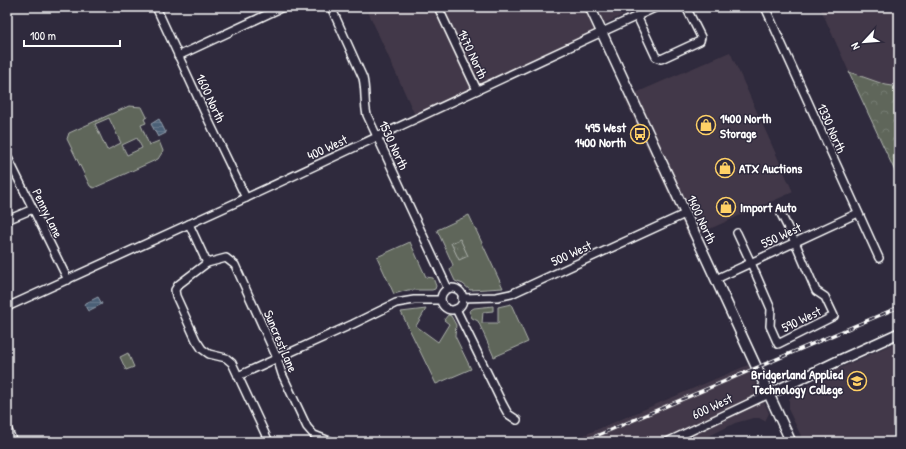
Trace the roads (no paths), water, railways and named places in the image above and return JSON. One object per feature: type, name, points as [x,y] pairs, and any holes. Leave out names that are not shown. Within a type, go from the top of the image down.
[{"type":"main road","name":"1400 North","points":[[590,7],[791,442]]},
{"type":"main road","name":"600 West","points":[[769,394],[899,333]]},
{"type":"street","name":"1600 North","points":[[156,7],[246,198]]},
{"type":"street","points":[[178,56],[282,7]]},
{"type":"street","name":"1530 North","points":[[331,7],[363,78],[367,115],[448,289]]},
{"type":"street","name":"1470 North","points":[[438,7],[477,90]]},
{"type":"street","name":"400 West","points":[[7,307],[657,7]]},
{"type":"street","points":[[637,16],[656,57],[661,59],[700,41],[701,37],[686,7]]},
{"type":"street","name":"1330 North","points":[[765,7],[879,258]]},
{"type":"street","name":"Penny Lane","points":[[7,156],[68,280]]},
{"type":"street","points":[[7,220],[33,209]]},
{"type":"street","name":"550 West","points":[[716,279],[858,213]]},
{"type":"street","name":"500 West","points":[[462,298],[496,297],[511,294],[686,214]]},
{"type":"street","points":[[781,214],[795,242]]},
{"type":"street","points":[[189,224],[207,263],[178,285],[175,290],[176,296],[196,340],[202,349],[209,354],[226,358],[232,363],[269,442]]},
{"type":"street","points":[[736,233],[751,263]]},
{"type":"street","name":"590 West","points":[[751,263],[771,310],[770,326],[778,344],[834,316],[825,297],[816,291],[795,242]]},
{"type":"street","name":"Suncrest Lane","points":[[207,263],[226,258],[235,265],[277,358],[282,374],[307,427],[314,435],[332,442]]},
{"type":"street","points":[[454,288],[460,292],[462,298],[461,305],[452,310],[443,306],[441,300],[442,293],[448,289],[454,288]]},
{"type":"street","points":[[238,376],[396,303],[414,300],[441,300]]},
{"type":"street","points":[[456,309],[503,405],[508,414],[517,420]]},
{"type":"street","name":"600 West","points":[[667,442],[769,394]]},
{"type":"street","points":[[7,428],[13,442]]},
{"type":"water","points":[[159,119],[166,133],[158,137],[151,124]]},
{"type":"water","points":[[98,297],[102,304],[88,311],[84,304]]},
{"type":"railway","points":[[582,442],[899,307]]},
{"type":"place","name":"1400 North Storage","points":[[706,125]]},
{"type":"place","name":"495 West 1400 North","points":[[640,134]]},
{"type":"place","name":"ATX Auctions","points":[[725,168]]},
{"type":"place","name":"Import Auto","points":[[726,207]]},
{"type":"place","name":"Bridgerland Applied Technology College","points":[[857,381]]}]
